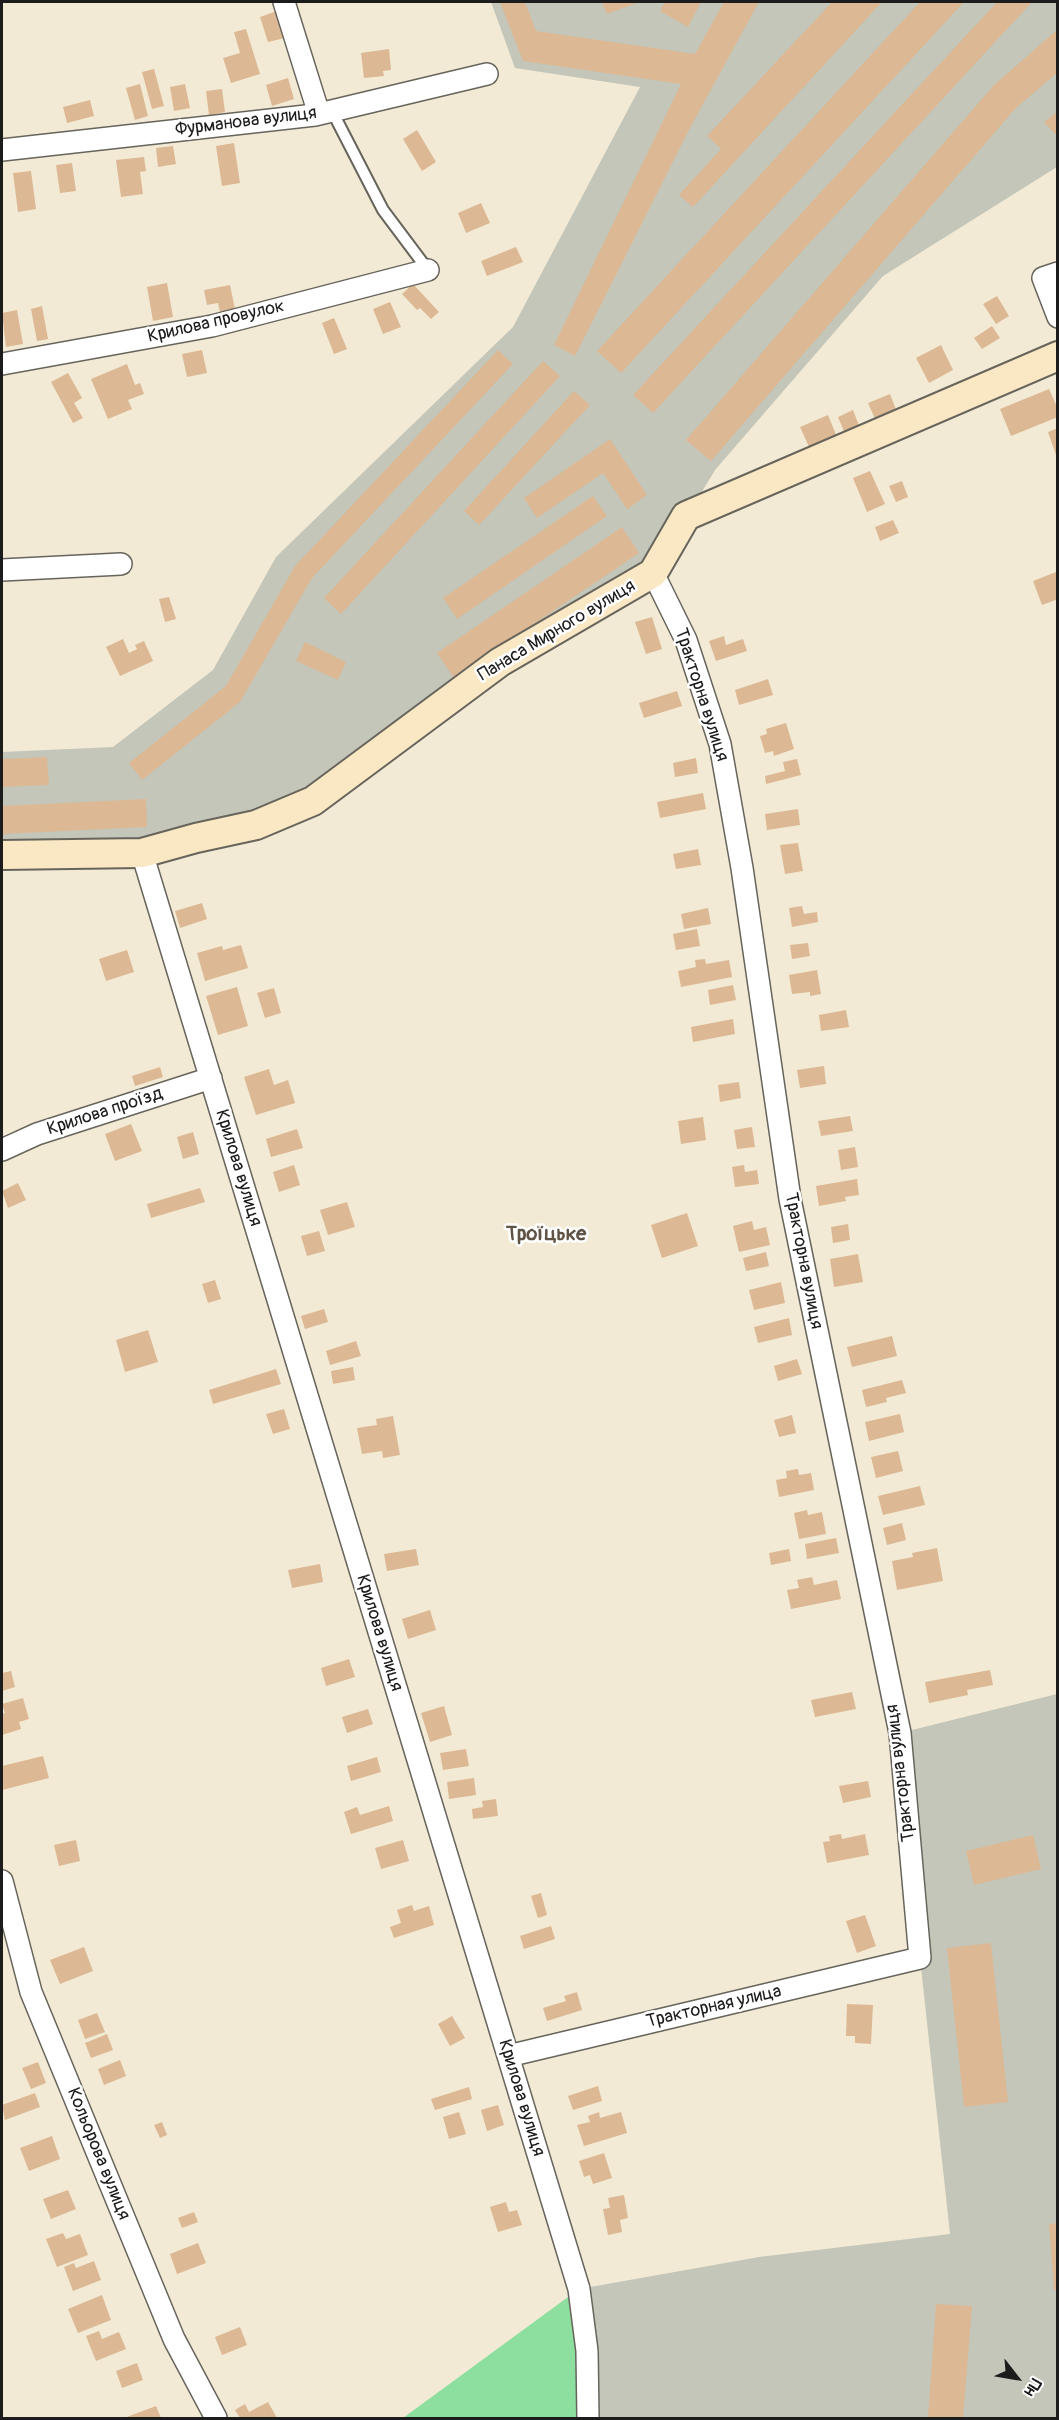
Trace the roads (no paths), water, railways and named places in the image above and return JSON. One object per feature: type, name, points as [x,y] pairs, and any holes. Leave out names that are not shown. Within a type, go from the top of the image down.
[{"type":"street","points":[[284,2],[325,112]]},
{"type":"street","name":"Фурманова вулиця","points":[[2,150],[325,112],[487,74]]},
{"type":"street","name":"Крилова провулок","points":[[2,364],[212,326],[428,270]]},
{"type":"street","points":[[1058,273],[1043,278],[1058,317]]},
{"type":"street","name":"Панаса Мирного вулиця","points":[[2,855],[142,853],[256,825],[313,801],[500,662],[653,573],[686,516],[1058,356]]},
{"type":"street","points":[[2,570],[122,564]]},
{"type":"street","name":"Тракторна вулиця","points":[[653,573],[686,640],[720,744],[744,880],[790,1199],[900,1733],[920,1958]]},
{"type":"street","name":"Крилова вулиця","points":[[142,853],[579,2289],[587,2351],[588,2418]]},
{"type":"street","name":"Крилова проїзд","points":[[2,1150],[37,1134],[211,1078]]},
{"type":"street","name":"Кольорова вулиця","points":[[2,1881],[32,1992],[174,2339],[216,2418]]},
{"type":"street","name":"Тракторная улица","points":[[508,2056],[920,1958]]},
{"type":"lane","points":[[325,112],[383,210],[428,270]]},
{"type":"district","name":"Троїцьке","points":[[546,1235]]}]
